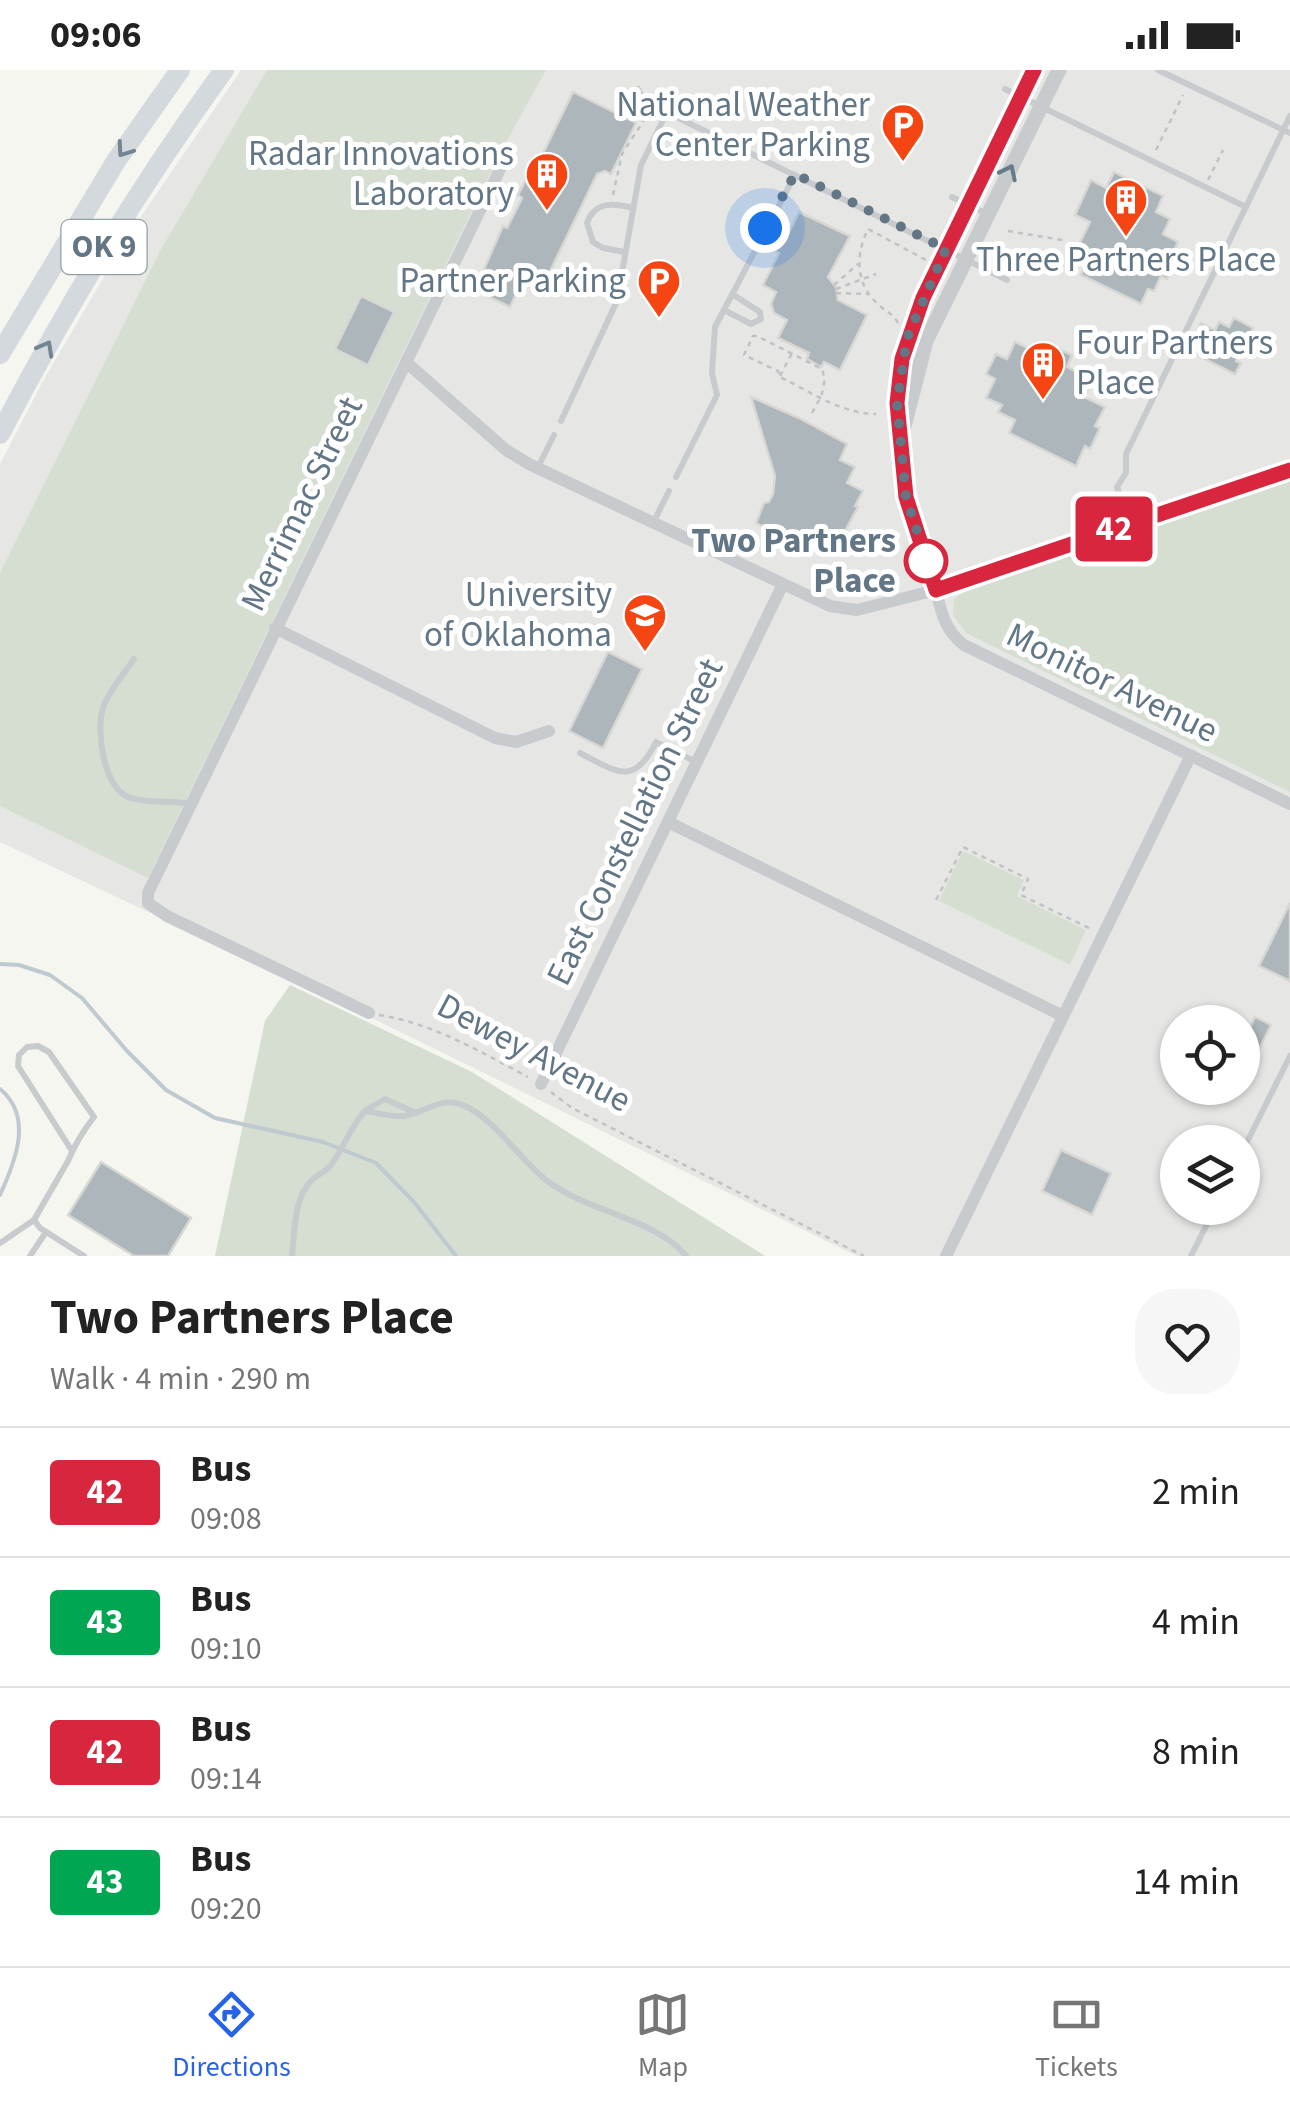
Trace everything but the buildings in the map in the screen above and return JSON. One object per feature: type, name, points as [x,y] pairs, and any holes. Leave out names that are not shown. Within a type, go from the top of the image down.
[{"type":"highway","name":"OK 9","points":[[0,354],[116,160],[180,70]]},
{"type":"highway","name":"OK 9","points":[[0,434],[94,263],[224,70]]},
{"type":"street","points":[[936,590],[906,497],[897,403],[907,338],[1034,70]]},
{"type":"street","points":[[902,436],[919,364],[934,325],[1059,70]]},
{"type":"street","name":"Merrimac Street","points":[[369,1013],[188,928],[153,908],[148,903],[148,894],[503,163]]},
{"type":"street","name":"Monitor Avenue","points":[[406,362],[506,450],[782,586],[843,610],[878,606],[936,590],[1290,470]]},
{"type":"street","name":"East Constellation Street","points":[[541,1084],[782,586]]},
{"type":"street","name":"Monitor Avenue","points":[[936,590],[944,622],[964,645],[1290,804]]},
{"type":"street","points":[[275,628],[495,738],[516,742],[549,731]]},
{"type":"street","points":[[946,1256],[1191,756]]},
{"type":"street","points":[[668,822],[1064,1016]]},
{"type":"lane","points":[[1158,70],[1287,132]]},
{"type":"lane","points":[[638,89],[644,100],[1007,280]]},
{"type":"lane","points":[[1005,89],[1246,207]]},
{"type":"lane","points":[[561,422],[613,312],[641,165],[668,112]]},
{"type":"lane","points":[[1129,524],[1117,487],[1126,473],[1126,454],[1246,207],[1287,132],[1290,116]]},
{"type":"lane","points":[[676,477],[717,394],[712,373],[716,327],[795,174]]},
{"type":"lane","points":[[952,197],[988,215]]},
{"type":"lane","points":[[626,252],[592,242],[587,223],[594,210],[602,206],[633,208]]},
{"type":"lane","points":[[724,310],[751,324],[761,318],[760,312],[732,294]]},
{"type":"lane","points":[[915,316],[934,325]]},
{"type":"lane","points":[[538,468],[554,435]]},
{"type":"lane","points":[[652,524],[669,491]]},
{"type":"lane","points":[[134,659],[110,694],[100,717],[100,734],[113,784],[127,796],[190,804]]},
{"type":"lane","points":[[580,753],[624,773],[642,765],[656,742],[697,762]]},
{"type":"lane","points":[[0,1243],[34,1220],[94,1117],[49,1052],[38,1046],[27,1047],[19,1055],[18,1066],[72,1151]]},
{"type":"lane","points":[[1256,1125],[1290,1056]]},
{"type":"lane","points":[[292,1256],[299,1205],[311,1181],[329,1169],[350,1129],[365,1111],[385,1099],[416,1113]]},
{"type":"lane","points":[[365,1111],[389,1116],[416,1113],[450,1102],[461,1104],[486,1121],[554,1186],[579,1201],[670,1240],[686,1256]]},
{"type":"lane","points":[[34,1220],[78,1254]]},
{"type":"lane","points":[[1191,1256],[1206,1225]]},
{"type":"lane","points":[[30,1256],[46,1232]]},
{"type":"path","points":[[1151,160],[1188,84]]},
{"type":"path","points":[[614,195],[622,154],[646,117]]},
{"type":"path","points":[[1204,187],[1223,150]]},
{"type":"path","points":[[899,330],[896,319],[869,294],[861,279],[859,252],[868,229],[926,258]]},
{"type":"path","points":[[1008,231],[1062,240]]},
{"type":"path","points":[[836,289],[859,262]]},
{"type":"path","points":[[836,289],[876,274]]},
{"type":"path","points":[[836,289],[869,294]]},
{"type":"path","points":[[812,413],[821,397],[826,382],[822,370],[753,336],[744,355],[778,372],[780,377],[821,397],[854,414],[876,414]]},
{"type":"path","points":[[780,377],[792,353]]},
{"type":"path","points":[[936,900],[962,847],[1028,879],[1020,895],[1103,934]]},
{"type":"path","name":"Dewey Avenue","points":[[369,1013],[398,1018],[442,1034],[541,1084],[572,1108],[864,1256]]},
{"type":"shaded area","name":"University of Oklahoma","points":[[241,70],[1290,70],[1290,1256],[857,1256],[335,1000],[0,842],[0,464],[43,381],[129,234]]},
{"type":"shaded area","points":[[267,70],[546,70],[497,159],[148,878],[0,806],[0,573],[160,251]]},
{"type":"shaded area","points":[[1290,480],[1290,792],[966,633],[953,615],[954,599],[965,591]]},
{"type":"shaded area","points":[[963,851],[1024,880],[1017,896],[1086,930],[1070,965],[939,901]]},
{"type":"shaded area","points":[[290,985],[472,1072],[765,1256],[215,1256],[265,1021]]},
{"type":"waterway","points":[[0,964],[19,965],[50,975],[82,998],[166,1090],[215,1118],[323,1142],[376,1163],[414,1202],[456,1256]]},
{"type":"waterway","points":[[0,1089],[10,1100],[19,1126],[16,1154],[0,1195]]},
{"type":"bus line","name":"42","points":[[1034,70],[923,298],[902,359],[897,403],[906,497],[936,590],[1290,470]]},
{"type":"place","name":"National Weather Center Parking","points":[[903,163]]},
{"type":"place","name":"Radar Innovations Laboratory","points":[[547,212]]},
{"type":"place","name":"Three Partners Place","points":[[1126,238]]},
{"type":"place","name":"Partner Parking","points":[[659,319]]},
{"type":"place","name":"Four Partners Place","points":[[1043,401]]},
{"type":"place","name":"Two Partners Place","points":[[926,561]]},
{"type":"place","name":"University of Oklahoma","points":[[645,653]]},
{"type":"route","points":[[765,228],[795,174],[946,249],[907,338],[897,403],[906,497],[928,565],[926,561]]}]
